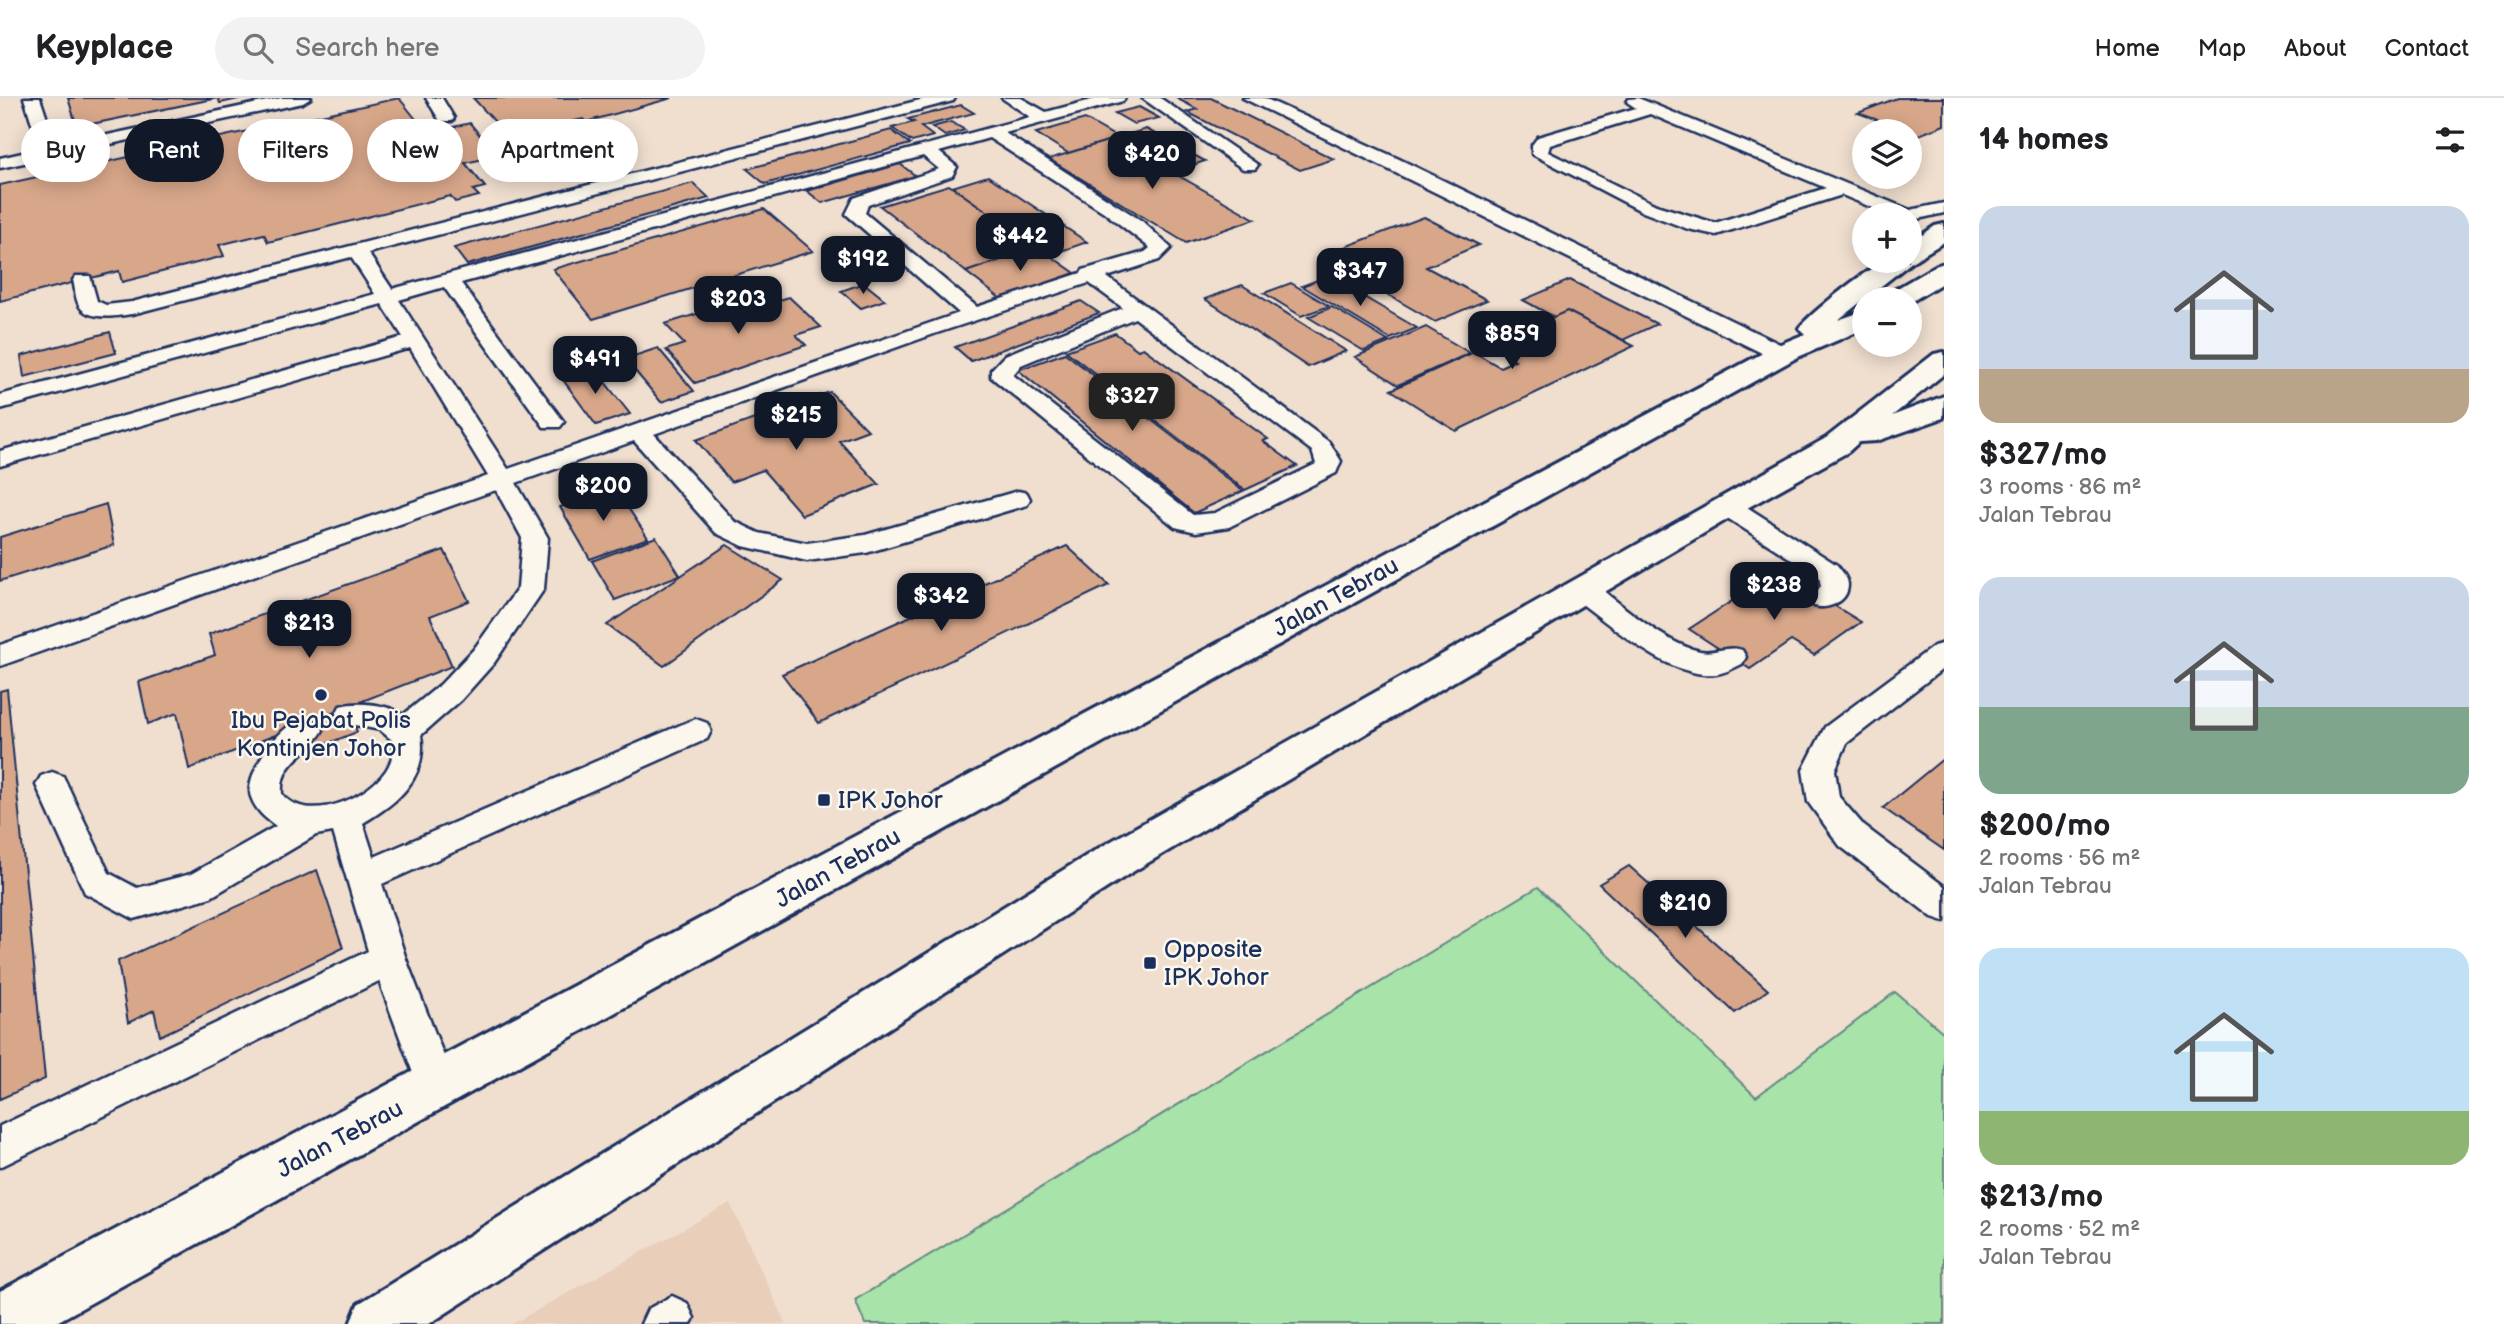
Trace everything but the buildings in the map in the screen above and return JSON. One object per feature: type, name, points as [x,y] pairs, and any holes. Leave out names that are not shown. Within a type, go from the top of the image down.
[{"type":"highway","points":[[1922,246],[1944,231]]},
{"type":"highway","points":[[1918,287],[1944,271]]},
{"type":"highway","points":[[1785,352],[1875,273]]},
{"type":"highway","name":"Jalan Tebrau","points":[[0,1322],[437,1087],[1785,352],[1852,324]]},
{"type":"highway","points":[[1837,446],[1944,360]]},
{"type":"highway","points":[[379,1324],[1114,861],[1727,506],[1837,446],[1940,411]]},
{"type":"lane","points":[[32,98],[39,119]]},
{"type":"lane","points":[[110,139],[303,98]]},
{"type":"lane","points":[[435,98],[446,118]]},
{"type":"lane","points":[[83,280],[88,304],[104,311],[132,308],[947,98]]},
{"type":"lane","points":[[1010,98],[1042,117]]},
{"type":"lane","points":[[0,402],[1117,98]]},
{"type":"lane","points":[[1150,98],[1249,165]]},
{"type":"lane","points":[[1251,98],[1785,352]]},
{"type":"lane","points":[[1626,98],[1873,203]]},
{"type":"lane","points":[[1651,109],[1544,141],[1540,145],[1540,154],[1673,219],[1716,229],[1840,190]]},
{"type":"lane","points":[[0,656],[1090,274],[1152,256],[1161,248],[1160,244],[989,131]]},
{"type":"lane","points":[[925,149],[948,167],[946,172],[877,194],[860,202],[855,214],[974,315]]},
{"type":"lane","points":[[0,163],[21,158]]},
{"type":"lane","points":[[1922,214],[1944,208]]},
{"type":"lane","points":[[356,250],[416,340],[535,538],[531,589],[484,656],[451,692],[405,731]]},
{"type":"lane","points":[[1090,274],[1139,310],[1321,447],[1329,461],[1327,468],[1220,521],[1209,524],[1184,521],[1002,377],[1002,370],[1013,360],[1139,310]]},
{"type":"lane","points":[[450,281],[552,422]]},
{"type":"lane","points":[[0,459],[416,340]]},
{"type":"lane","points":[[639,432],[725,527],[751,540],[807,552],[866,544],[1017,499]]},
{"type":"lane","points":[[1727,506],[1828,571],[1834,580],[1835,589],[1824,599]]},
{"type":"lane","points":[[1584,591],[1685,660],[1716,664],[1732,657]]},
{"type":"lane","points":[[1944,653],[1836,735],[1819,770],[1824,802],[1852,836],[1944,906]]},
{"type":"lane","points":[[52,785],[97,883],[134,904],[199,887],[329,819],[378,800],[400,777],[410,752],[405,731],[392,720],[374,714],[351,714]]},
{"type":"lane","points":[[307,730],[293,739],[273,762],[266,787],[274,808],[296,820],[329,819]]},
{"type":"lane","points":[[363,877],[696,731]]},
{"type":"lane","points":[[329,819],[363,877],[388,959],[437,1087]]},
{"type":"lane","points":[[0,1147],[388,959]]},
{"type":"shaded area","points":[[730,1203],[786,1324],[512,1324]]},
{"type":"green space","points":[[1538,887],[1756,1097],[1895,992],[1944,1033],[1944,1324],[865,1324],[855,1300]]},
{"type":"place","name":"Ibu Pejabat Polis Kontinjen Johor","points":[[321,695]]},
{"type":"place","name":"IPK Johor","points":[[824,800]]},
{"type":"place","name":"Opposite IPK Johor","points":[[1150,963]]}]
